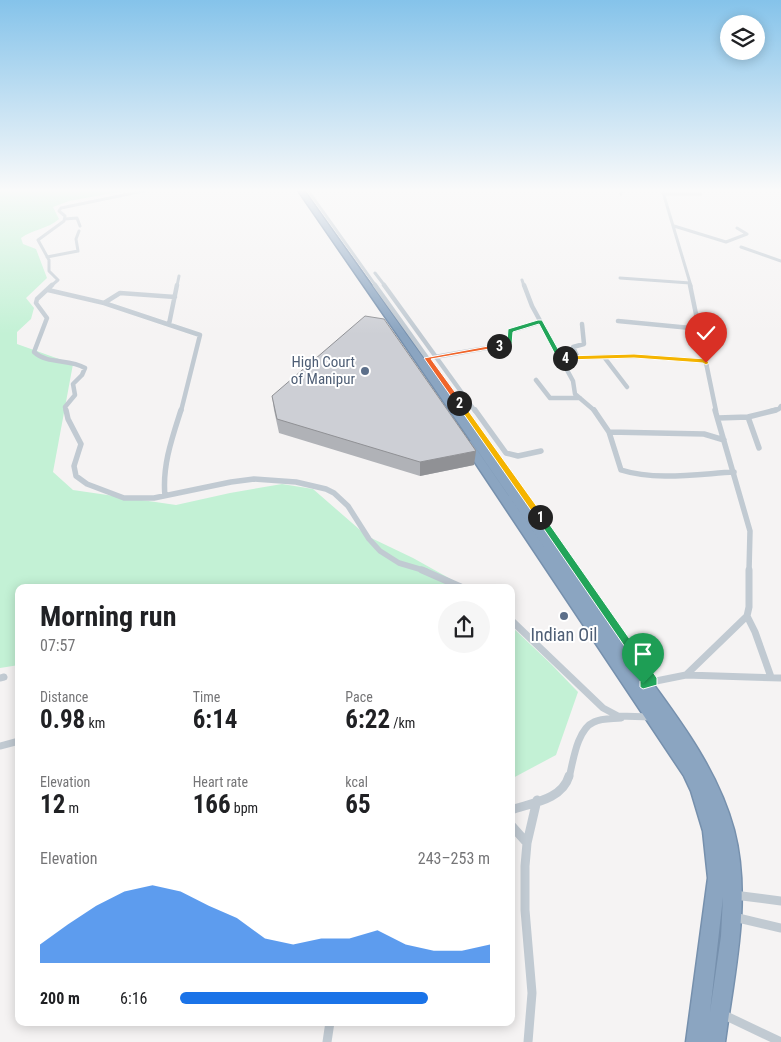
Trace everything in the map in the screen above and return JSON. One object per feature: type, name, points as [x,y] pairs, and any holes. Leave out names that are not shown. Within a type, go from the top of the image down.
[{"type":"highway","points":[[328,238],[643,684],[654,717],[689,771],[698,789],[711,831],[717,878],[696,1042]]},
{"type":"highway","points":[[334,238],[538,529],[693,758],[721,813],[731,858],[732,895],[715,1042]]},
{"type":"street","points":[[41,238],[38,240],[47,257],[49,270],[58,280],[36,302],[47,318],[43,330],[36,339],[34,352],[35,355],[79,364],[85,368],[82,375],[73,384],[75,395],[65,407],[68,419],[81,444],[75,462],[75,473],[84,482],[120,498],[138,500],[242,480],[302,483],[328,490],[339,497],[375,546],[387,557],[456,584]]},
{"type":"street","points":[[47,257],[78,251],[77,238]]},
{"type":"street","points":[[342,238],[428,358],[643,684],[686,675],[781,678]]},
{"type":"street","points":[[677,238],[690,283],[718,418],[750,532],[749,607],[747,616],[686,675]]},
{"type":"street","points":[[713,238],[727,242],[738,238]]},
{"type":"street","points":[[741,247],[781,261]]},
{"type":"street","points":[[375,273],[509,456],[541,451]]},
{"type":"street","points":[[169,324],[179,276]]},
{"type":"street","points":[[620,278],[690,283]]},
{"type":"street","points":[[522,280],[540,322],[573,381],[575,394],[596,411],[609,432],[615,456],[623,472],[666,474],[734,472]]},
{"type":"street","points":[[48,290],[104,303],[197,332],[200,336],[187,392],[168,452],[165,496]]},
{"type":"street","points":[[104,303],[120,293],[175,297]]},
{"type":"street","points":[[618,321],[700,329]]},
{"type":"street","points":[[428,358],[509,344],[510,331],[540,322]]},
{"type":"street","points":[[578,358],[573,347],[584,344],[582,324]]},
{"type":"street","points":[[560,358],[634,356],[706,361]]},
{"type":"street","points":[[604,357],[627,387]]},
{"type":"street","points":[[536,380],[550,398],[580,398]]},
{"type":"street","points":[[718,418],[748,417],[780,408]]},
{"type":"street","points":[[748,417],[759,448]]},
{"type":"street","points":[[609,432],[704,434],[724,440]]},
{"type":"street","points":[[747,616],[772,678]]},
{"type":"street","points":[[515,624],[603,708],[618,716],[654,717]]},
{"type":"street","points":[[515,808],[555,794],[563,789],[568,780],[578,741],[588,725],[595,721],[626,717]]},
{"type":"street","points":[[0,746],[15,742]]},
{"type":"street","points":[[528,1042],[532,993],[525,910],[525,866],[527,843],[537,800]]},
{"type":"street","points":[[515,830],[527,843]]},
{"type":"street","points":[[732,895],[781,901]]},
{"type":"street","points":[[731,916],[781,928]]},
{"type":"street","points":[[701,1005],[781,1042]]},
{"type":"street","points":[[327,1042],[329,1026]]},
{"type":"green space","points":[[0,238],[22,238],[23,244],[36,249],[47,278],[26,298],[34,308],[31,319],[17,332],[17,344],[73,364],[53,472],[73,490],[176,505],[282,484],[313,489],[367,536],[413,558],[460,584],[15,584],[15,666],[0,668]]},
{"type":"green space","points":[[515,630],[578,692],[556,755],[515,777]]},
{"type":"building","name":"High Court of Manipur","points":[[365,316],[384,319],[476,451],[420,462],[277,419],[272,396]]},
{"type":"place","name":"High Court of Manipur","points":[[365,371]]},
{"type":"place","name":"Indian Oil","points":[[564,616]]},
{"type":"route","points":[[643,684],[654,682],[428,358],[509,344],[510,331],[526,324],[540,322],[560,358],[634,356],[706,361],[706,363]]}]
